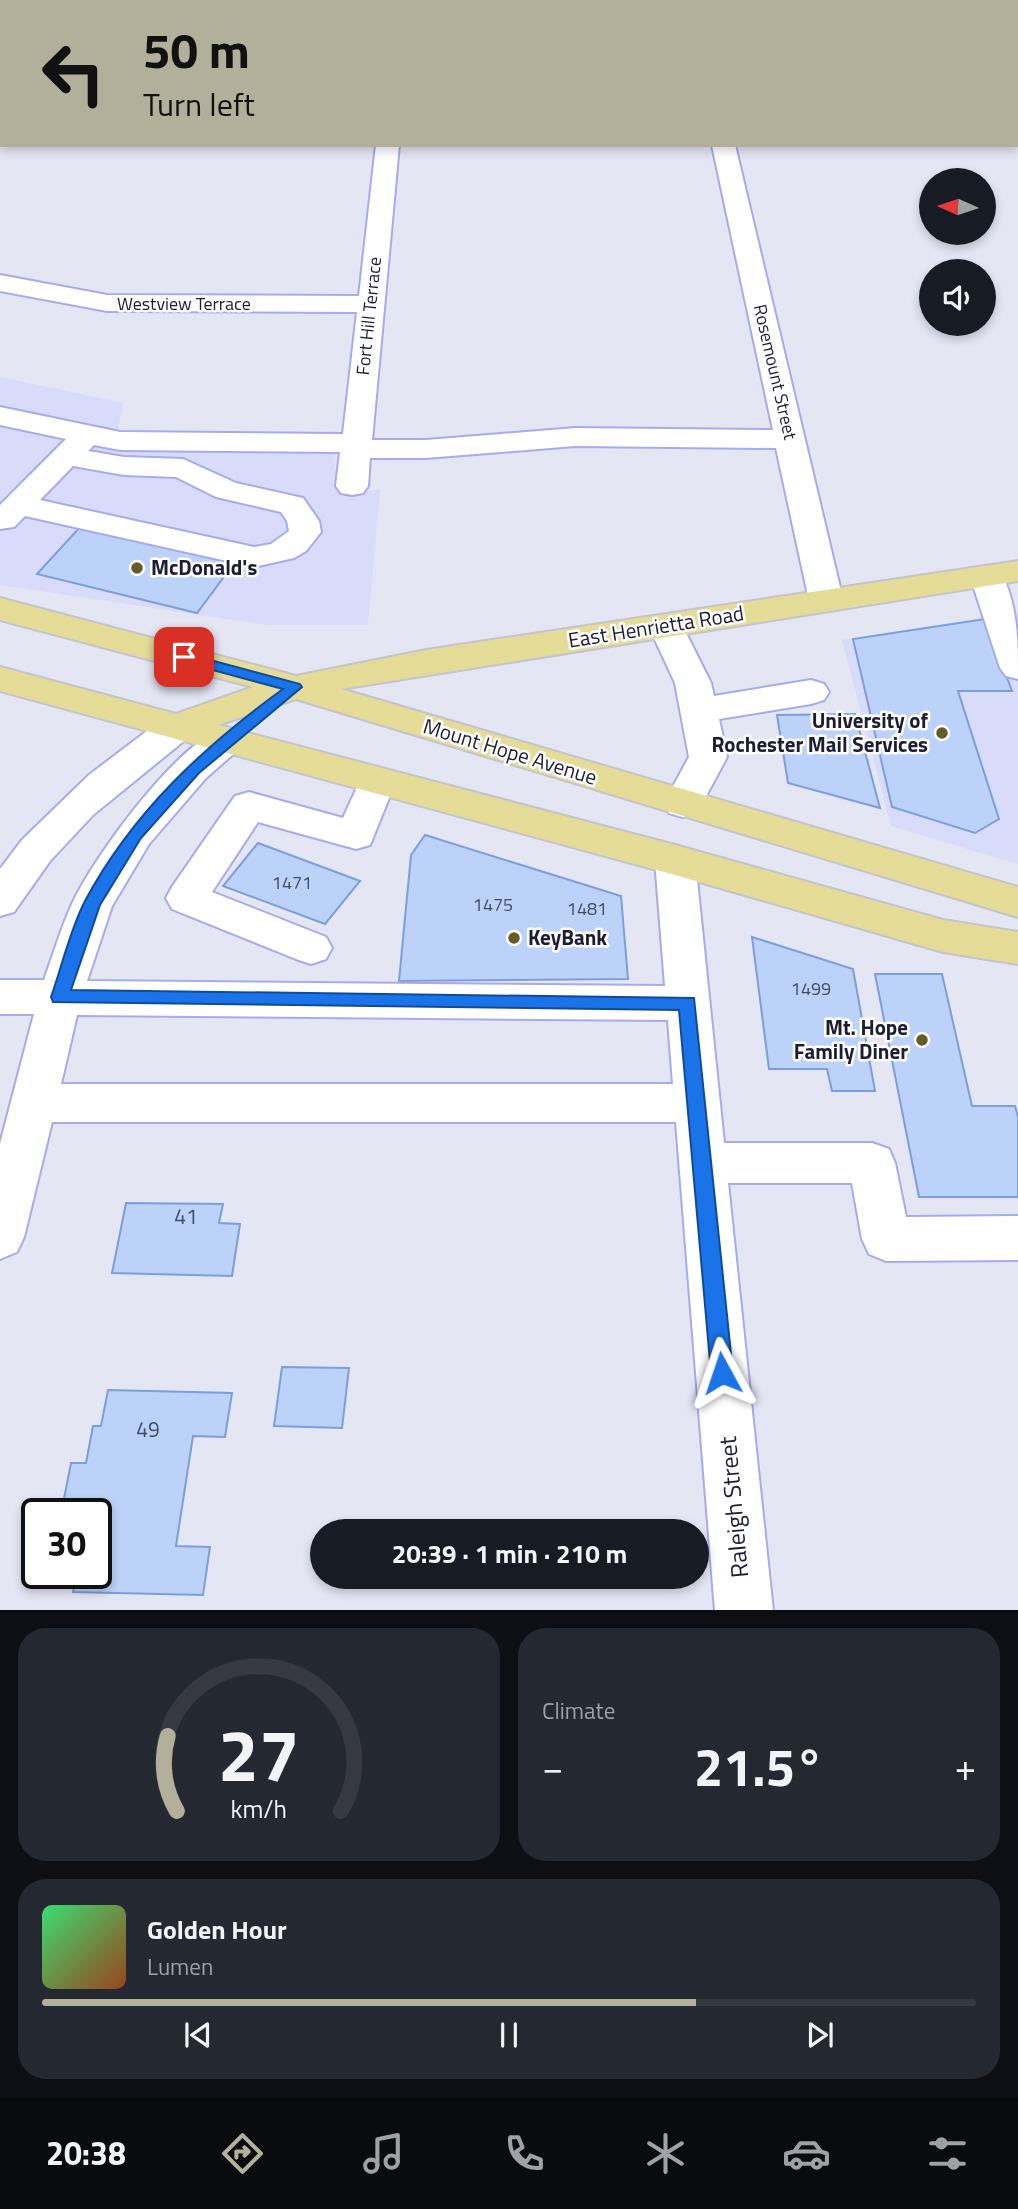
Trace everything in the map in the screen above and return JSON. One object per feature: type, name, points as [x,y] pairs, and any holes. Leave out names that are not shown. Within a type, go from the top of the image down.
[{"type":"main road","name":"East Henrietta Road","points":[[177,727],[238,703],[295,687],[410,665],[1002,574]]},
{"type":"main road","name":"Mount Hope Avenue","points":[[0,609],[295,687],[1018,902]]},
{"type":"main road","points":[[0,679],[675,860],[943,936],[1018,948]]},
{"type":"main road","name":"East Henrietta Road","points":[[226,740],[295,687]]},
{"type":"street","name":"Fort Hill Terrace","points":[[352,486],[388,147]]},
{"type":"street","name":"Rosemount Street","points":[[723,147],[826,600]]},
{"type":"street","name":"Westview Terrace","points":[[0,283],[107,303],[370,304]]},
{"type":"street","points":[[0,416],[124,466],[183,468],[208,483],[227,490],[292,505],[303,521],[305,532],[298,543],[286,551],[272,556],[254,557],[9,514]]},
{"type":"street","points":[[9,514],[77,445],[120,441],[426,449],[575,437],[791,439]]},
{"type":"street","points":[[1002,574],[1018,668]]},
{"type":"street","points":[[666,626],[693,683],[708,757],[683,803]]},
{"type":"street","points":[[699,710],[811,692]]},
{"type":"street","points":[[0,901],[19,870],[66,819],[135,757],[177,727]]},
{"type":"street","points":[[0,1237],[60,997],[92,904],[114,864],[164,799],[226,740]]},
{"type":"street","points":[[311,948],[186,898],[249,806],[355,835],[377,781]]},
{"type":"street","name":"Raleigh Street","points":[[675,860],[744,1610]]},
{"type":"street","points":[[0,997],[687,1003]]},
{"type":"street","points":[[33,1103],[697,1103]]},
{"type":"street","points":[[702,1163],[872,1163],[886,1238],[1018,1238]]},
{"type":"shaded area","points":[[0,377],[123,403],[114,452],[335,452],[335,490],[380,490],[368,625],[268,625],[0,585]]},
{"type":"shaded area","name":"University of Rochester Mail Services","points":[[1018,612],[1018,864],[891,826],[842,640]]},
{"type":"building","name":"McDonald's","points":[[80,527],[235,562],[197,613],[37,574]]},
{"type":"building","name":"University of Rochester Mail Services","points":[[985,619],[1012,691],[958,691],[999,819],[975,833],[892,807],[853,639]]},
{"type":"building","points":[[855,714],[880,808],[788,783],[777,715]]},
{"type":"building","name":"KeyBank","points":[[425,835],[621,896],[628,979],[399,981],[411,855]]},
{"type":"building","points":[[258,843],[360,881],[325,924],[223,886]]},
{"type":"building","points":[[752,937],[853,969],[875,1091],[832,1091],[827,1069],[769,1069]]},
{"type":"building","name":"Mt. Hope Family Diner","points":[[875,974],[942,974],[972,1106],[1015,1106],[1018,1117],[1018,1197],[919,1197]]},
{"type":"building","points":[[126,1203],[223,1204],[219,1223],[240,1224],[232,1276],[112,1273]]},
{"type":"building","points":[[282,1367],[349,1368],[342,1428],[274,1426]]},
{"type":"building","points":[[108,1390],[232,1393],[225,1437],[193,1436],[176,1546],[210,1547],[203,1595],[73,1592],[74,1589],[112,1589],[112,1498],[64,1498],[71,1463],[86,1463],[93,1426],[101,1426]]},
{"type":"place","name":"McDonald's","points":[[137,568]]},
{"type":"place","name":"University of Rochester Mail Services","points":[[942,733]]},
{"type":"place","name":"KeyBank","points":[[514,938]]},
{"type":"place","name":"Mt. Hope Family Diner","points":[[922,1040]]},
{"type":"route","points":[[184,657],[295,687],[193,769],[135,834],[114,864],[92,904],[60,997],[687,1003],[722,1373]]}]
